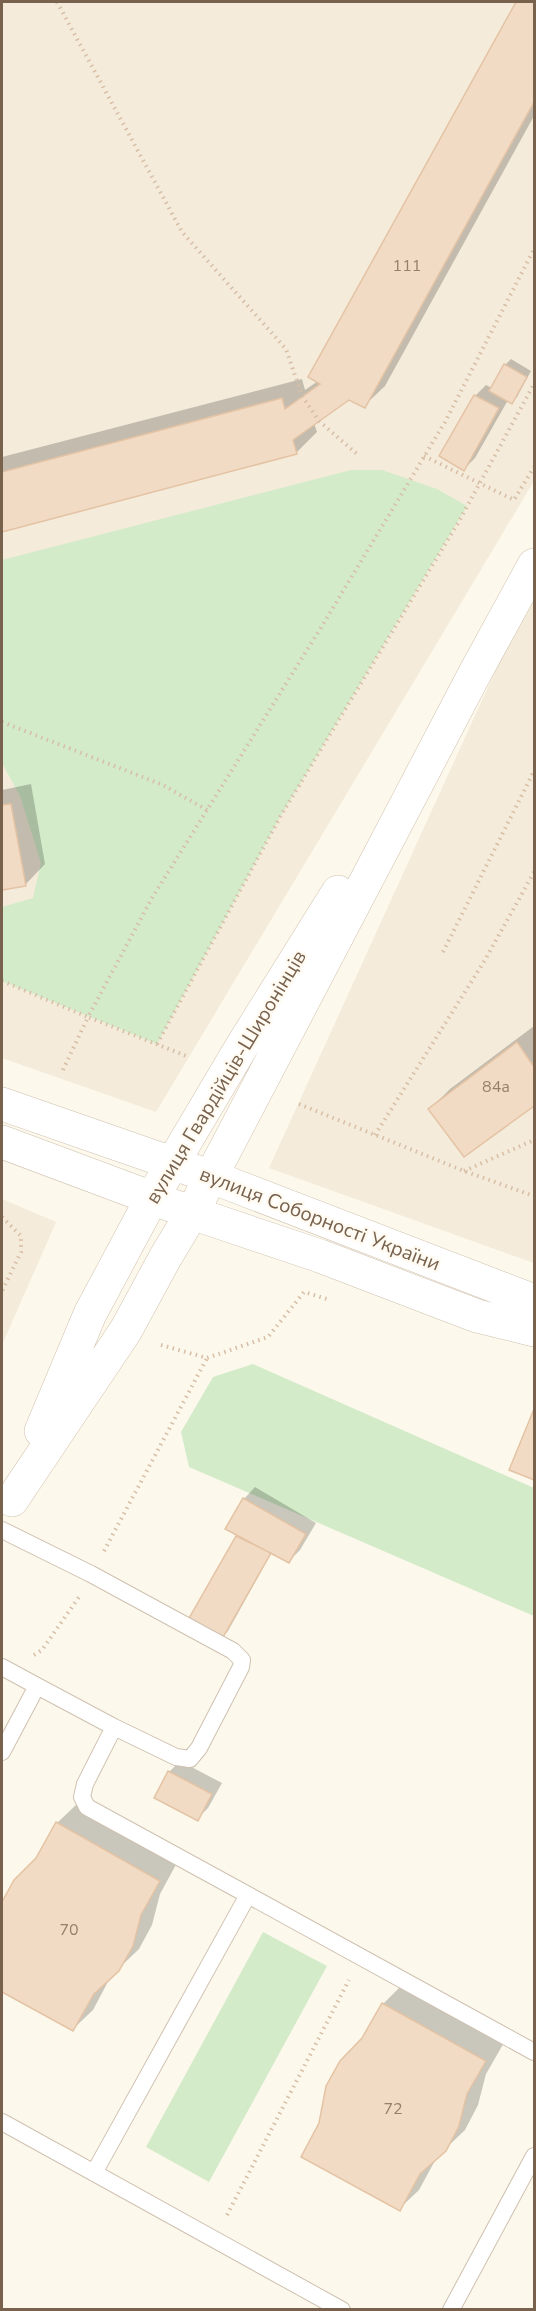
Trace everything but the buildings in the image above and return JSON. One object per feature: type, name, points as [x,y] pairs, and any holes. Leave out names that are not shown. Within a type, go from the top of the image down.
[{"type":"main road","name":"вулиця Гвардійців-Широнінців","points":[[5,1517],[126,1330],[192,1213],[534,565]]},
{"type":"main road","name":"вулиця Гвардійців-Широнінців","points":[[5,1517],[90,1314],[152,1198],[242,1046],[475,673]]},
{"type":"main road","name":"вулиця Соборності України","points":[[2,1104],[212,1177],[534,1301]]},
{"type":"main road","name":"вулиця Соборності України","points":[[2,1142],[192,1213],[320,1256],[477,1316],[534,1330]]},
{"type":"lane","points":[[5,1517],[91,1574],[233,1651],[242,1660],[241,1667],[199,1748],[190,1758],[176,1757],[5,1670]]},
{"type":"lane","points":[[2,1752],[37,1686]]},
{"type":"lane","points":[[114,1727],[85,1784],[82,1797],[87,1807],[534,2052]]},
{"type":"lane","points":[[94,2173],[248,1895]]},
{"type":"lane","points":[[2,2122],[342,2310]]},
{"type":"lane","points":[[451,2310],[534,2156]]},
{"type":"path","points":[[57,2],[182,232],[286,349],[302,396],[319,421],[357,454]]},
{"type":"path","points":[[63,1070],[88,1017],[152,898],[322,626],[445,422],[534,249]]},
{"type":"path","points":[[157,1044],[280,817],[480,483],[534,384]]},
{"type":"path","points":[[424,456],[514,500],[534,467]]},
{"type":"path","points":[[2,722],[163,785],[207,810]]},
{"type":"path","points":[[443,952],[534,771]]},
{"type":"path","points":[[375,1136],[485,960],[534,872]]},
{"type":"path","points":[[2,981],[189,1057]]},
{"type":"path","points":[[299,1104],[464,1171],[534,1196]]},
{"type":"path","points":[[464,1171],[534,1140]]},
{"type":"path","points":[[2,1217],[21,1236],[21,1252],[2,1291]]},
{"type":"path","points":[[161,1345],[207,1358],[268,1337],[304,1292]]},
{"type":"path","points":[[5,1670],[42,1650],[75,1604],[207,1358]]},
{"type":"path","points":[[214,2240],[361,1957]]},
{"type":"shaded area","points":[[2,2],[534,2],[534,481],[156,1112],[2,1058]]},
{"type":"shaded area","points":[[534,586],[534,1263],[269,1168]]},
{"type":"shaded area","points":[[2,1199],[56,1222],[2,1345]]},
{"type":"green space","points":[[351,470],[382,470],[437,489],[467,506],[280,817],[157,1044],[2,981],[2,907],[33,898],[41,863],[20,796],[2,763],[2,560]]},
{"type":"green space","points":[[253,1364],[534,1488],[534,1616],[189,1467],[181,1432],[213,1377]]},
{"type":"green space","points":[[263,1932],[327,1966],[209,2182],[146,2147]]}]
